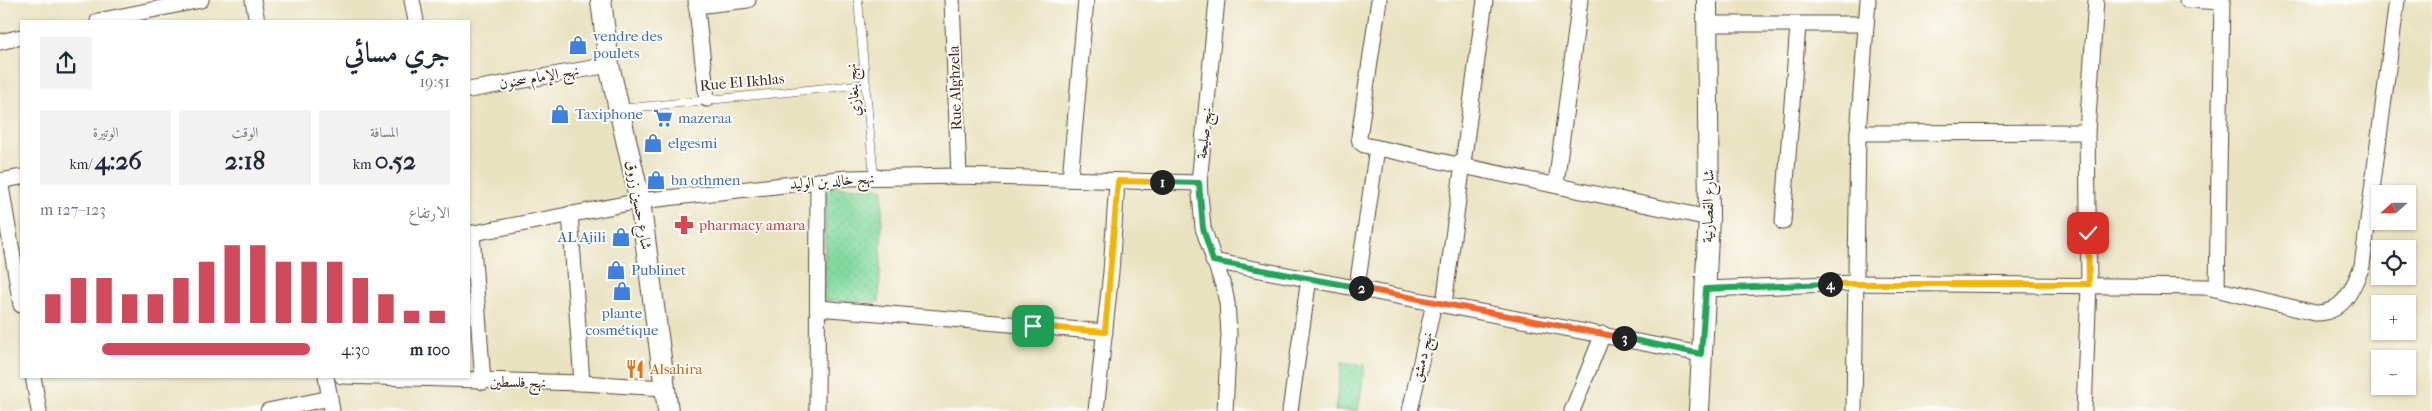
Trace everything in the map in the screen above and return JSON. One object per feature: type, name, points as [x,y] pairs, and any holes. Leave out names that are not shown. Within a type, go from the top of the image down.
[{"type":"street","points":[[103,20],[201,0]]},
{"type":"street","points":[[252,0],[257,20]]},
{"type":"street","points":[[412,0],[416,20]]},
{"type":"street","name":"شارع حسين زروق","points":[[601,0],[609,65],[640,201],[668,411]]},
{"type":"street","points":[[707,99],[696,3],[748,0]]},
{"type":"street","name":"Rue Alghzela","points":[[952,0],[959,176]]},
{"type":"street","points":[[1070,179],[1086,0]]},
{"type":"street","name":"نهج صليحة","points":[[1217,0],[1199,183],[1203,228],[1224,288],[1227,303],[1229,334],[1225,411]]},
{"type":"street","points":[[1379,0],[1359,137],[1360,142],[1364,145],[1556,184],[1709,218]]},
{"type":"street","name":"نهج دمشق","points":[[1410,411],[1439,303],[1463,165],[1485,0]]},
{"type":"street","points":[[1556,184],[1580,0]]},
{"type":"street","name":"شارع القصارنية","points":[[1700,411],[1701,354],[1709,218],[1707,0]]},
{"type":"street","points":[[1854,411],[1858,133],[1868,0]]},
{"type":"street","points":[[2084,411],[2089,284],[2087,132],[2096,0]]},
{"type":"street","points":[[2187,0],[2222,1],[2217,288]]},
{"type":"street","points":[[1706,289],[1855,282],[2089,284],[2217,288],[2316,313],[2325,313],[2342,305],[2352,291],[2362,266],[2368,237],[2397,0]]},
{"type":"street","points":[[1708,24],[1865,24]]},
{"type":"street","points":[[1783,222],[1798,25]]},
{"type":"street","points":[[0,42],[20,37]]},
{"type":"street","name":"نهج الإمام سحنون","points":[[470,90],[609,65]]},
{"type":"street","points":[[1858,133],[2087,132]]},
{"type":"street","points":[[1357,287],[1377,148]]},
{"type":"street","name":"نهج خالد بن الوليد","points":[[470,234],[640,201],[818,181],[959,176],[1199,183]]},
{"type":"street","points":[[20,177],[0,181],[20,299]]},
{"type":"street","points":[[817,411],[818,181]]},
{"type":"street","points":[[1096,411],[1118,181]]},
{"type":"street","points":[[570,214],[582,383]]},
{"type":"street","points":[[470,234],[483,382]]},
{"type":"street","points":[[1213,261],[1701,354]]},
{"type":"street","points":[[1290,411],[1309,278]]},
{"type":"street","points":[[818,308],[1105,332]]},
{"type":"street","points":[[1572,411],[1603,334]]},
{"type":"street","points":[[33,378],[39,411]]},
{"type":"street","points":[[268,411],[331,405],[326,378]]},
{"type":"street","name":"نهج فلسطين","points":[[389,378],[483,382],[582,383],[664,388]]},
{"type":"lane","name":"نهج بنغازي","points":[[858,0],[874,178]]},
{"type":"lane","name":"Rue El Ikhlas","points":[[620,109],[866,84]]},
{"type":"green space","points":[[826,187],[883,188],[879,302],[824,300]]},
{"type":"green space","points":[[1342,362],[1365,365],[1358,411],[1335,411]]},
{"type":"place","name":"vendre des poulets","points":[[578,45]]},
{"type":"place","name":"Taxiphone","points":[[560,114]]},
{"type":"place","name":"mazeraa","points":[[663,118]]},
{"type":"place","name":"elgesmi","points":[[653,143]]},
{"type":"place","name":"bn othmen","points":[[656,180]]},
{"type":"place","name":"pharmacy amara","points":[[684,225]]},
{"type":"place","name":"AL Ajili","points":[[621,237]]},
{"type":"place","name":"Publinet","points":[[616,270]]},
{"type":"place","name":"plante cosmétique","points":[[622,291]]},
{"type":"place","name":"Alsahira","points":[[635,369]]},
{"type":"route","points":[[1033,326],[1105,332],[1118,181],[1199,183],[1203,228],[1213,261],[1701,354],[1706,289],[1855,282],[2089,284],[2088,233]]}]
